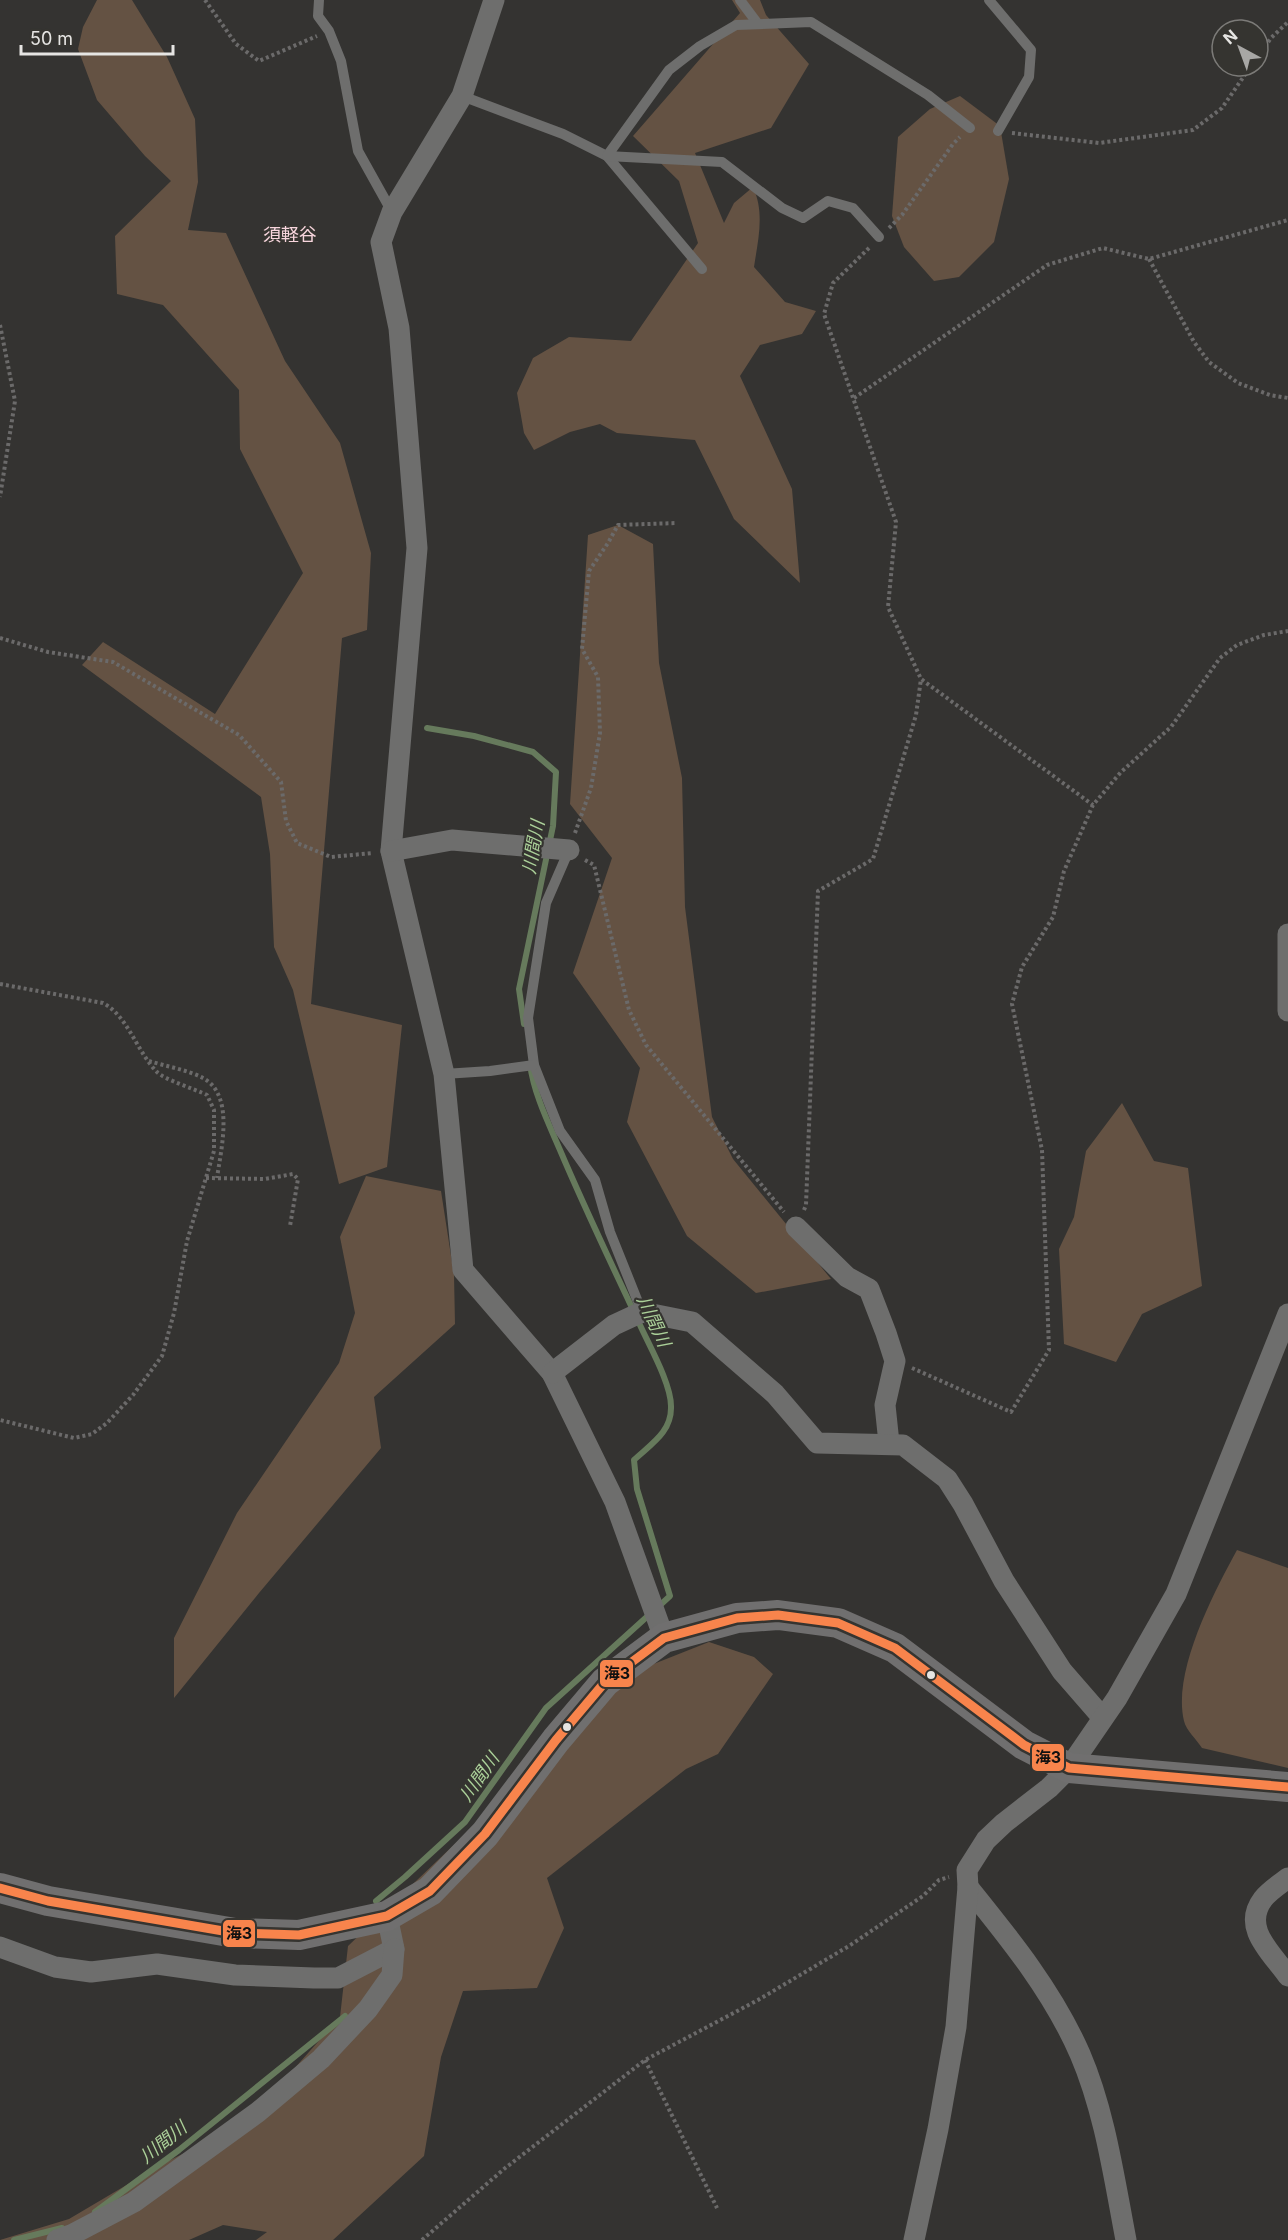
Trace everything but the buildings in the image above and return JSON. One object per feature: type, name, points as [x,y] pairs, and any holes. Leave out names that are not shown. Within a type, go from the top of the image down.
[{"type":"main road","points":[[0,1888],[48,1901],[235,1933],[299,1935],[387,1916],[430,1891],[485,1834],[556,1740],[605,1682],[664,1638],[737,1618],[778,1615],[838,1623],[895,1648],[1024,1745],[1069,1768],[1288,1787]]},
{"type":"street","points":[[494,0],[462,96],[392,212],[381,242],[399,328],[417,548],[392,851],[444,1074],[463,1270],[552,1373],[615,1502],[664,1638]]},
{"type":"street","points":[[392,851],[452,840],[569,850]]},
{"type":"street","points":[[1288,934],[1286,940],[1288,1011]]},
{"type":"street","points":[[796,1227],[847,1277],[869,1289],[895,1361],[885,1405],[889,1443]]},
{"type":"street","points":[[552,1373],[614,1325],[642,1312],[692,1322],[775,1394],[817,1443],[903,1445],[947,1479],[1004,1581],[1062,1671],[1102,1717]]},
{"type":"street","points":[[914,2240],[938,2129],[956,2027],[967,1878],[986,1840],[1049,1788],[1069,1768],[1117,1698],[1176,1594],[1288,1314]]},
{"type":"street","points":[[967,1878],[1020,1951],[1080,2054],[1101,2116],[1126,2240]]},
{"type":"street","points":[[1288,1878],[1263,1899],[1255,1916],[1257,1937],[1288,1976]]},
{"type":"street","points":[[57,2240],[134,2202],[258,2112],[321,2059],[368,2009],[392,1976],[394,1949],[387,1916]]},
{"type":"street","points":[[0,1947],[54,1967],[91,1972],[157,1964],[235,1975],[314,1978],[338,1977],[394,1949]]},
{"type":"lane","points":[[319,0],[318,16],[329,32],[341,61],[358,151],[392,212]]},
{"type":"lane","points":[[740,0],[758,24]]},
{"type":"lane","points":[[989,0],[1030,50],[1029,76],[998,131]]},
{"type":"lane","points":[[607,156],[669,70],[700,46],[736,25],[812,22],[928,95],[970,128]]},
{"type":"lane","points":[[462,96],[563,134],[607,156],[702,269]]},
{"type":"lane","points":[[607,156],[722,162],[782,208],[803,218],[828,201],[853,208],[879,237]]},
{"type":"lane","points":[[569,850],[546,903],[528,1018],[534,1065],[560,1131],[595,1180],[610,1232],[642,1312]]},
{"type":"lane","points":[[444,1074],[534,1065]]},
{"type":"path","points":[[205,0],[236,44],[259,61],[329,32]]},
{"type":"path","points":[[1270,39],[1288,22]]},
{"type":"path","points":[[998,131],[1099,143],[1193,130],[1222,108],[1243,78]]},
{"type":"path","points":[[970,128],[953,144],[902,215],[833,284],[824,314],[896,522],[888,608],[921,680],[1093,805]]},
{"type":"path","points":[[854,398],[1047,265],[1103,248],[1149,259],[1288,220]]},
{"type":"path","points":[[1149,259],[1194,342],[1209,363],[1238,383],[1270,395],[1288,398]]},
{"type":"path","points":[[0,325],[15,401],[0,497]]},
{"type":"path","points":[[677,523],[618,525],[589,571],[582,649],[598,677],[600,733],[591,788],[569,850],[594,865],[628,1010],[646,1045],[796,1227],[806,1205],[818,891],[873,859],[916,715],[921,680]]},
{"type":"path","points":[[895,1361],[1011,1412],[1049,1350],[1042,1150],[1012,1004],[1022,967],[1053,917],[1064,871],[1093,805],[1121,772],[1171,727],[1220,658],[1237,645],[1264,635],[1288,631]]},
{"type":"path","points":[[0,638],[48,652],[114,662],[238,735],[280,782],[286,821],[297,843],[331,857],[392,851]]},
{"type":"path","points":[[0,984],[103,1003],[113,1008],[147,1061],[159,1074],[207,1095],[214,1110],[214,1151],[187,1241],[174,1314],[162,1356],[133,1395],[107,1423],[92,1434],[74,1438],[0,1420]]},
{"type":"path","points":[[147,1061],[203,1078],[213,1086],[220,1100],[224,1122],[217,1178]]},
{"type":"path","points":[[206,1178],[265,1179],[293,1174],[298,1179],[290,1226]]},
{"type":"path","points":[[422,2240],[504,2169],[645,2060],[758,2000],[849,1946],[923,1896],[939,1880],[967,1878]]},
{"type":"path","points":[[645,2060],[717,2208]]},
{"type":"shaded area","points":[[97,0],[132,0],[167,57],[195,119],[198,182],[188,230],[226,233],[285,361],[340,443],[371,553],[367,630],[342,638],[311,1004],[402,1025],[387,1167],[339,1184],[293,990],[274,947],[270,854],[261,797],[82,665],[103,642],[215,714],[303,573],[240,449],[239,390],[163,305],[117,294],[115,236],[171,181],[145,156],[97,100],[78,49],[83,27]]},
{"type":"shaded area","points":[[732,0],[760,0],[766,15],[809,64],[771,128],[695,153],[724,223],[734,203],[753,187],[760,217],[754,267],[785,302],[816,311],[802,334],[760,345],[740,376],[792,489],[800,583],[734,519],[695,440],[617,433],[600,424],[570,432],[534,450],[524,433],[517,393],[533,358],[569,337],[631,341],[698,243],[679,181],[633,136],[740,13]]},
{"type":"shaded area","points":[[960,96],[1000,126],[1009,179],[994,242],[959,277],[934,281],[904,247],[892,216],[898,137],[930,109]]},
{"type":"shaded area","points":[[618,525],[653,544],[659,663],[682,778],[685,907],[712,1117],[733,1159],[831,1279],[756,1293],[687,1236],[627,1122],[640,1068],[573,973],[612,858],[570,804],[588,535]]},
{"type":"shaded area","points":[[1122,1103],[1154,1161],[1188,1168],[1202,1286],[1142,1314],[1116,1362],[1064,1344],[1059,1249],[1074,1217],[1086,1151]]},
{"type":"shaded area","points":[[366,1176],[441,1191],[454,1275],[455,1324],[374,1397],[381,1448],[174,1698],[174,1638],[237,1513],[339,1363],[355,1313],[340,1237]]},
{"type":"shaded area","points":[[1237,1550],[1288,1568],[1288,1768],[1202,1748],[1184,1721],[1182,1701],[1189,1656],[1207,1610]]},
{"type":"shaded area","points":[[709,1642],[754,1657],[773,1674],[718,1754],[686,1769],[547,1878],[564,1928],[537,1988],[463,1991],[441,2057],[424,2156],[333,2240],[256,2240],[267,2232],[223,2225],[189,2240],[0,2240],[69,2219],[162,2164],[246,2123],[340,2017],[348,1946],[636,1671]]},
{"type":"waterway","name":"川間川","points":[[427,728],[474,736],[533,752],[556,772],[553,826],[519,989],[524,1024]]},
{"type":"waterway","name":"川間川","points":[[530,1064],[546,1118],[668,1387],[671,1406],[668,1423],[659,1437],[634,1460],[637,1489],[670,1596],[658,1607]]},
{"type":"waterway","name":"川間川","points":[[376,1901],[465,1822],[546,1708],[650,1614]]},
{"type":"waterway","name":"川間川","points":[[95,2212],[179,2150],[345,2016]]},
{"type":"waterway","name":"川間川","points":[[14,2240],[62,2228]]},
{"type":"transit line","name":"海3","points":[[0,1888],[48,1901],[235,1933],[299,1935],[387,1916],[430,1891],[485,1834],[556,1740],[605,1682],[664,1638],[737,1618],[778,1615],[838,1623],[895,1648],[1024,1745],[1069,1768],[1288,1787]]},
{"type":"district","name":"須軽谷","points":[[290,234]]}]
